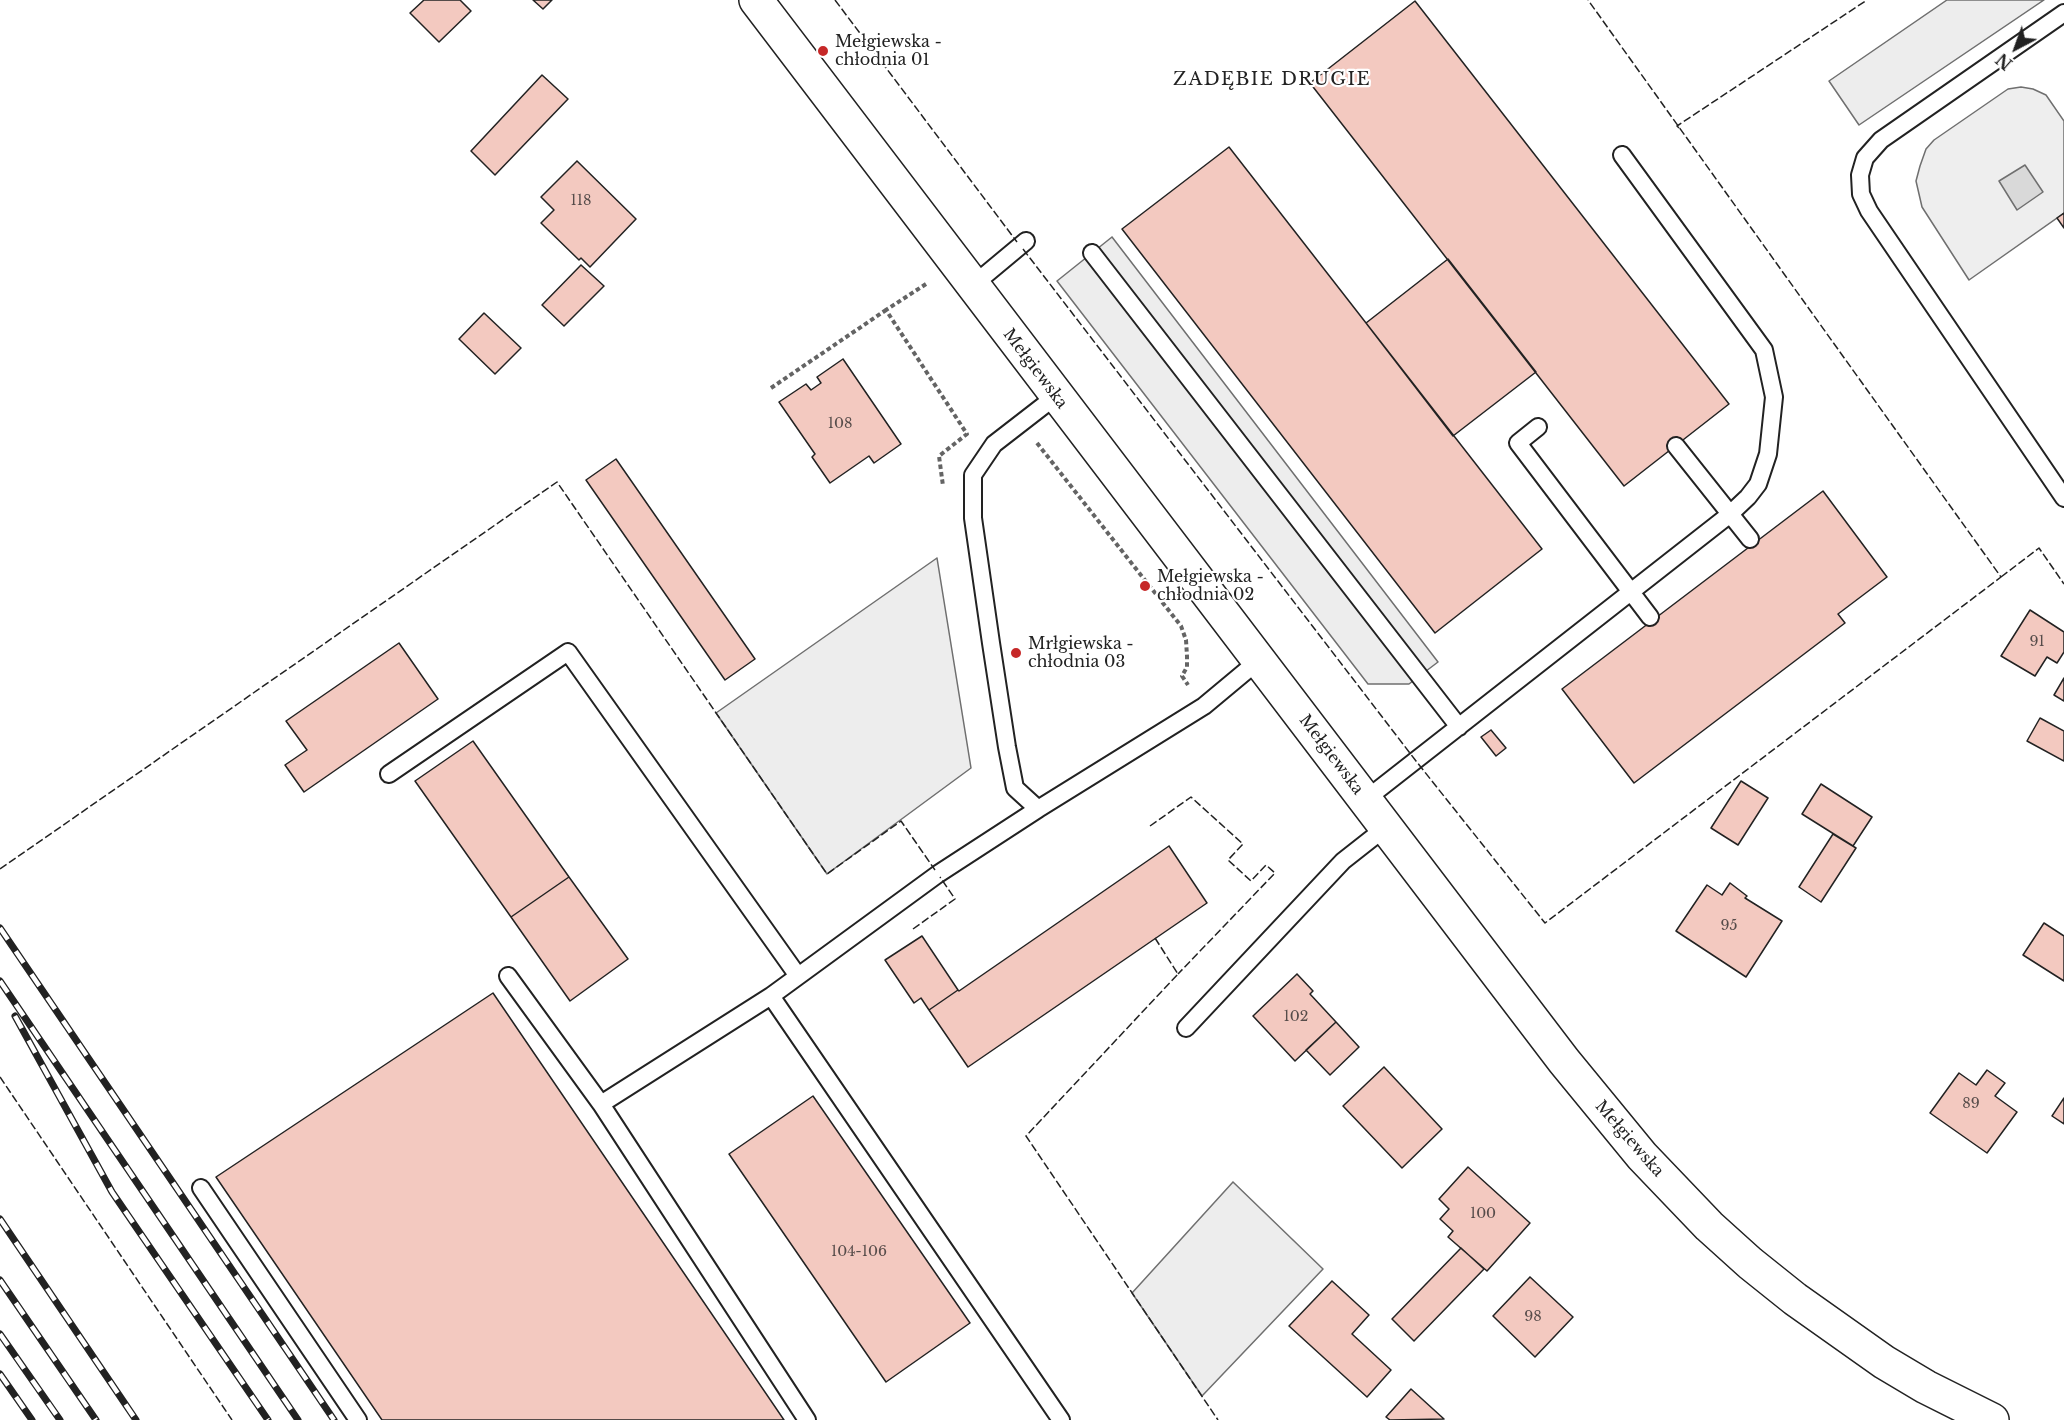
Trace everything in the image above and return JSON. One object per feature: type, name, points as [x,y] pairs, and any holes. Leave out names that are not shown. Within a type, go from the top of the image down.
[{"type":"street","name":"Mełgiewska","points":[[756,0],[1385,828],[1603,1110],[1674,1191],[1709,1226],[1772,1281],[1843,1335],[1926,1387],[1992,1420]]},
{"type":"lane","points":[[2064,13],[1881,140],[1865,158],[1860,174],[1861,194],[1869,211],[2064,498]]},
{"type":"lane","points":[[1365,800],[1729,515],[1758,484],[1768,454],[1774,397],[1764,350],[1622,155]]},
{"type":"lane","points":[[972,286],[1026,241]]},
{"type":"lane","points":[[1092,253],[1459,727]]},
{"type":"lane","points":[[1038,809],[1015,788],[990,643],[973,518],[973,476],[994,444],[1056,396]]},
{"type":"lane","points":[[1538,427],[1518,443],[1650,617]]},
{"type":"lane","points":[[1676,446],[1750,539]]},
{"type":"lane","points":[[389,774],[568,652],[798,976]]},
{"type":"lane","points":[[601,1104],[771,996],[938,874],[1204,706],[1258,661]]},
{"type":"lane","points":[[1186,1028],[1343,861],[1385,828]]},
{"type":"lane","points":[[508,976],[601,1104],[807,1420]]},
{"type":"lane","points":[[771,996],[1061,1420]]},
{"type":"lane","points":[[201,1188],[358,1420]]},
{"type":"path","points":[[771,388],[935,279]]},
{"type":"path","points":[[886,310],[967,435],[939,456],[944,489]]},
{"type":"path","points":[[1021,423],[1181,626],[1186,640],[1187,656],[1187,667],[1182,676],[1204,706]]},
{"type":"shaded area","points":[[1947,0],[2044,0],[1859,125],[1829,81]]},
{"type":"shaded area","points":[[2021,87],[2046,95],[2064,121],[2064,213],[1969,280],[1922,207],[1916,181],[1920,166],[1926,149],[1934,140],[2008,89]]},
{"type":"shaded area","points":[[2025,165],[2043,192],[2017,210],[1999,181]]},
{"type":"shaded area","points":[[1112,237],[1438,662],[1409,684],[1368,684],[1057,281]]},
{"type":"shaded area","points":[[937,558],[971,768],[827,874],[716,713]]},
{"type":"shaded area","points":[[1233,1182],[1323,1269],[1202,1396],[1132,1293]]},
{"type":"building","points":[[424,0],[460,0],[471,11],[439,42],[410,13]]},
{"type":"building","points":[[533,0],[552,0],[543,9]]},
{"type":"building","points":[[1415,1],[1729,404],[1624,486],[1310,83]]},
{"type":"building","points":[[542,75],[568,99],[495,175],[471,151]]},
{"type":"building","points":[[1229,147],[1542,549],[1435,633],[1122,229]]},
{"type":"building","points":[[577,161],[636,219],[590,267],[581,258],[579,260],[541,223],[554,210],[541,197]]},
{"type":"building","points":[[2064,213],[2064,228],[2057,218]]},
{"type":"building","points":[[1448,259],[1536,372],[1453,436],[1366,323]]},
{"type":"building","points":[[581,265],[604,286],[564,326],[542,305]]},
{"type":"building","points":[[484,313],[521,348],[495,374],[459,339]]},
{"type":"building","points":[[843,359],[901,444],[874,463],[869,456],[830,483],[812,457],[815,454],[779,402],[806,384],[811,390],[821,383],[817,377]]},
{"type":"building","points":[[616,459],[755,659],[725,680],[586,480]]},
{"type":"building","points":[[1823,491],[1887,577],[1838,614],[1845,623],[1634,783],[1562,689]]},
{"type":"building","points":[[2030,610],[2064,632],[2064,652],[2057,663],[2047,657],[2035,676],[2001,656]]},
{"type":"building","points":[[399,643],[438,699],[304,792],[285,765],[307,750],[286,721]]},
{"type":"building","points":[[2064,678],[2064,701],[2054,695]]},
{"type":"building","points":[[2040,718],[2064,731],[2064,761],[2027,741]]},
{"type":"building","points":[[1491,730],[1506,748],[1496,756],[1481,737]]},
{"type":"building","points":[[473,741],[569,877],[511,917],[415,781]]},
{"type":"building","points":[[1741,781],[1768,798],[1738,845],[1711,828]]},
{"type":"building","points":[[1821,784],[1872,817],[1853,846],[1802,814]]},
{"type":"building","points":[[1833,834],[1856,848],[1821,902],[1799,887]]},
{"type":"building","points":[[1169,846],[1207,903],[968,1067],[929,1010]]},
{"type":"building","points":[[569,877],[628,959],[570,1001],[511,917]]},
{"type":"building","points":[[1730,883],[1747,896],[1745,898],[1782,921],[1746,977],[1676,931],[1707,885],[1722,895]]},
{"type":"building","points":[[2044,923],[2064,936],[2064,981],[2023,955]]},
{"type":"building","points":[[922,936],[958,990],[929,1010],[921,998],[914,1003],[885,960]]},
{"type":"building","points":[[1297,974],[1313,991],[1310,994],[1336,1022],[1295,1061],[1253,1016]]},
{"type":"building","points":[[493,993],[784,1420],[382,1420],[216,1177]]},
{"type":"building","points":[[1336,1022],[1359,1047],[1330,1075],[1306,1050]]},
{"type":"building","points":[[1384,1067],[1442,1129],[1402,1168],[1343,1106]]},
{"type":"building","points":[[1987,1070],[2005,1083],[1995,1096],[2017,1112],[1987,1153],[1930,1113],[1959,1073],[1976,1085]]},
{"type":"building","points":[[813,1096],[970,1323],[886,1382],[729,1154]]},
{"type":"building","points":[[2064,1098],[2064,1124],[2052,1116]]},
{"type":"building","points":[[1468,1167],[1530,1223],[1487,1271],[1448,1237],[1453,1231],[1440,1219],[1449,1209],[1439,1199]]},
{"type":"building","points":[[1461,1248],[1484,1269],[1414,1341],[1392,1319]]},
{"type":"building","points":[[1530,1277],[1573,1317],[1535,1357],[1493,1316]]},
{"type":"building","points":[[1332,1281],[1369,1315],[1352,1334],[1391,1370],[1367,1397],[1289,1326]]},
{"type":"building","points":[[1411,1389],[1444,1419],[1390,1420],[1386,1417]]},
{"type":"railway","points":[[0,928],[334,1420]]},
{"type":"railway","points":[[0,981],[298,1420]]},
{"type":"railway","points":[[15,1016],[112,1192],[268,1420]]},
{"type":"railway","points":[[0,1219],[136,1420]]},
{"type":"railway","points":[[0,1280],[96,1420]]},
{"type":"railway","points":[[0,1334],[60,1420]]},
{"type":"railway","points":[[0,1374],[32,1420]]},
{"type":"fence","points":[[835,0],[1017,242]]},
{"type":"fence","points":[[1023,249],[1416,761],[1545,923],[2001,577],[1588,0]]},
{"type":"fence","points":[[1679,128],[1677,126],[1867,0]]},
{"type":"fence","points":[[0,869],[557,482],[827,874],[901,821],[935,870]]},
{"type":"fence","points":[[2001,577],[2039,548],[2064,584]]},
{"type":"fence","points":[[1150,826],[1191,797],[1243,844],[1228,860],[1251,881],[1266,865],[1275,873],[1178,974]]},
{"type":"fence","points":[[913,929],[955,899],[940,877]]},
{"type":"fence","points":[[1155,938],[1178,974],[1026,1136],[1218,1420]]},
{"type":"fence","points":[[0,1077],[232,1420]]},
{"type":"place","name":"Mełgiewska - chłodnia 01","points":[[823,51]]},
{"type":"place","name":"Mełgiewska - chłodnia 02","points":[[1145,586]]},
{"type":"place","name":"Mrłgiewska - chłodnia 03","points":[[1016,653]]},
{"type":"district","name":"ZADĘBIE DRUGIE","points":[[1272,80]]}]
